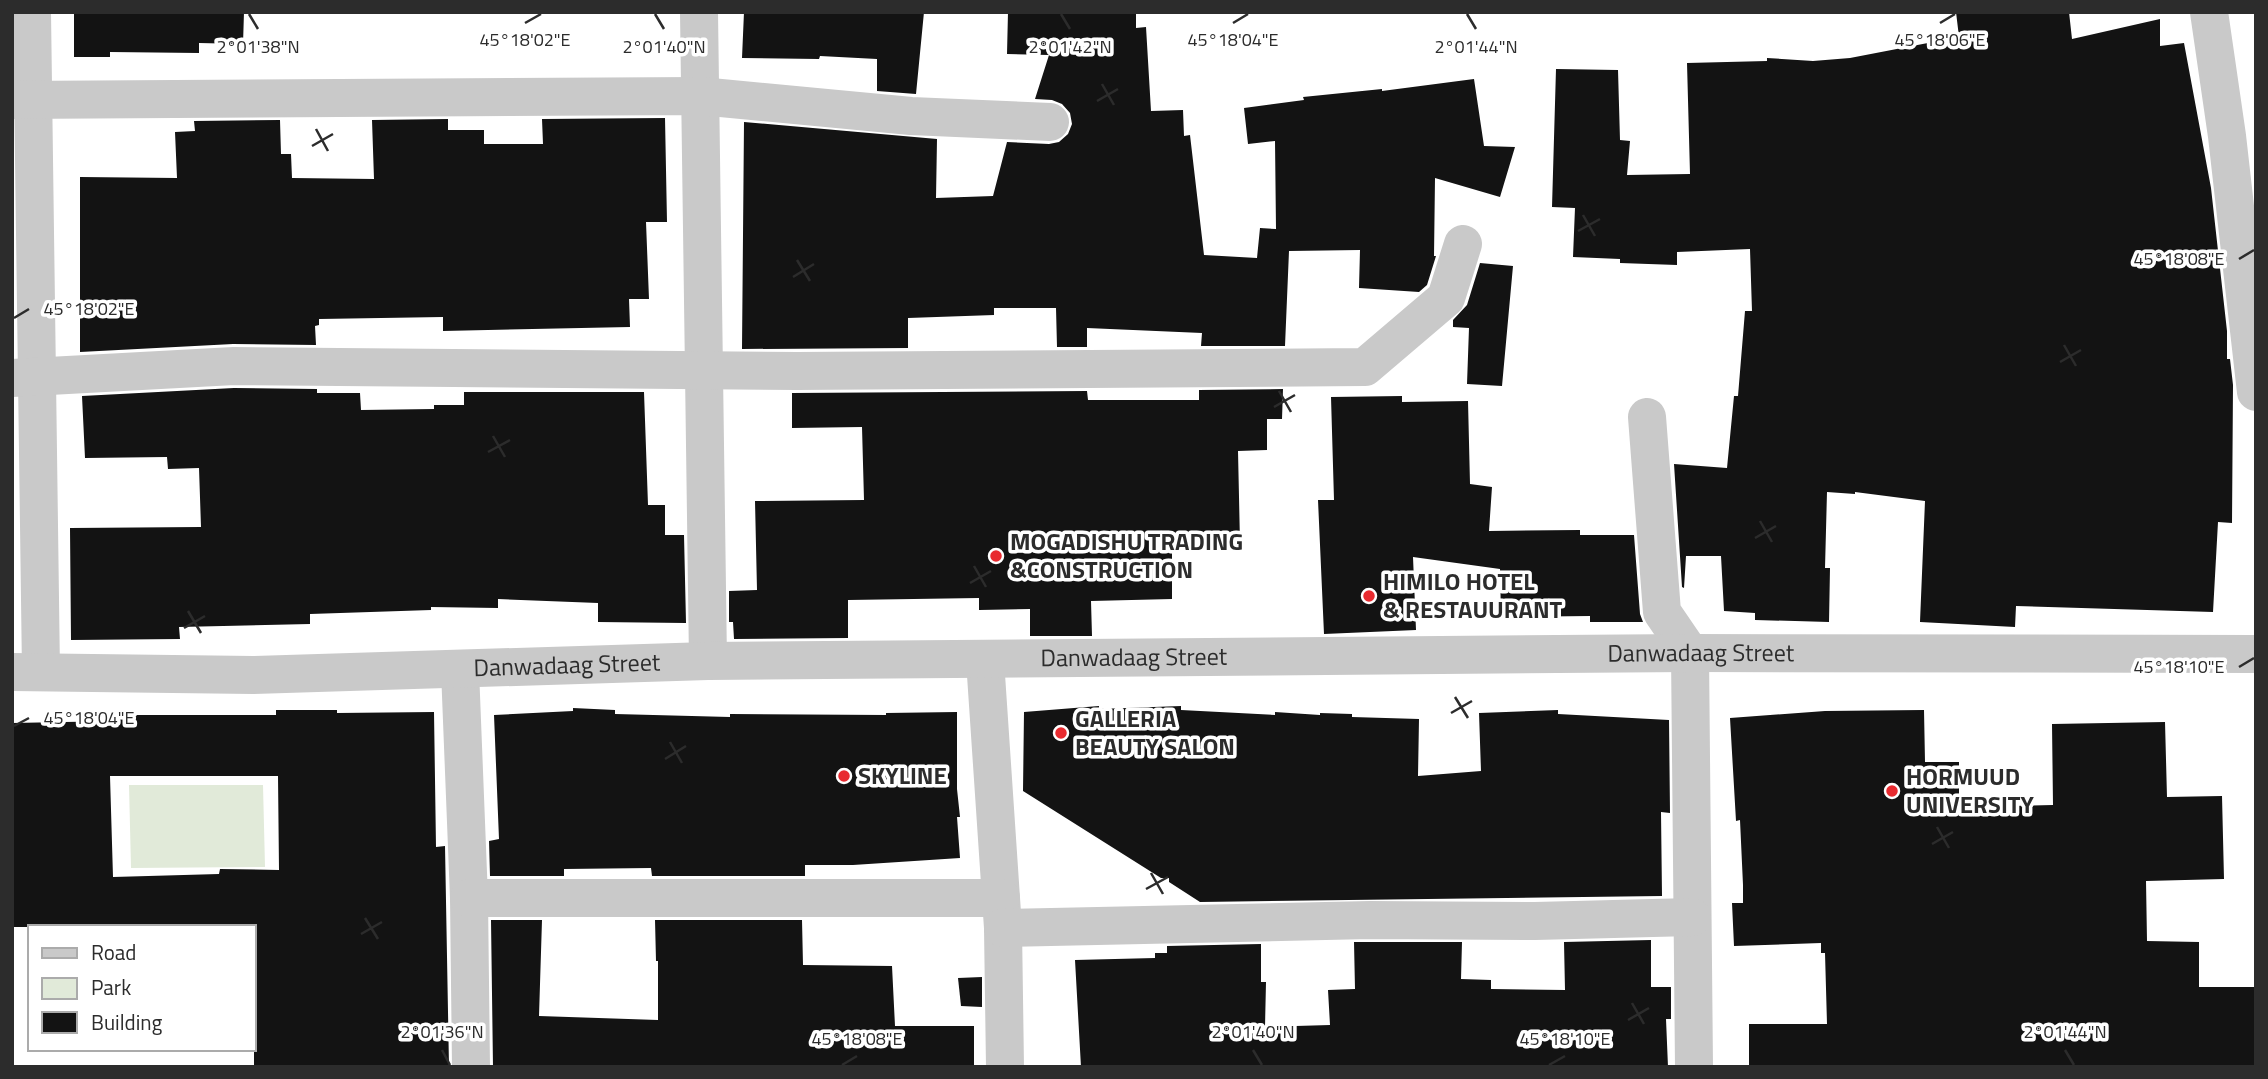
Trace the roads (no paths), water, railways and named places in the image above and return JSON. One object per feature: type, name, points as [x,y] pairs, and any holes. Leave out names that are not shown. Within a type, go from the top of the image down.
[{"type":"street","points":[[27,672],[22,100],[32,12]]},
{"type":"street","points":[[699,12],[708,661]]},
{"type":"street","points":[[2209,12],[2250,282],[2256,392]]},
{"type":"street","points":[[22,100],[700,96],[911,116],[1050,122]]},
{"type":"street","points":[[24,377],[234,366],[811,370],[1365,368],[1446,298],[1463,244]]},
{"type":"street","points":[[1647,417],[1662,611],[1690,653],[1694,1067]]},
{"type":"street","name":"Danwadaag Street","points":[[27,672],[253,675],[708,661],[1690,653],[2256,654]]},
{"type":"street","points":[[985,660],[1002,913],[1005,1067]]},
{"type":"street","points":[[460,670],[469,898],[471,1067]]},
{"type":"street","points":[[469,898],[1370,920],[1535,921],[1692,917]]},
{"type":"place","name":"MOGADISHU TRADING &CONSTRUCTION","points":[[996,556]]},
{"type":"place","name":"HIMILO HOTEL & RESTAUURANT","points":[[1369,596]]},
{"type":"place","name":"GALLERIA BEAUTY SALON","points":[[1061,733]]},
{"type":"place","name":"SKYLINE","points":[[844,776]]},
{"type":"place","name":"HORMUUD UNIVERSITY","points":[[1892,791]]}]
